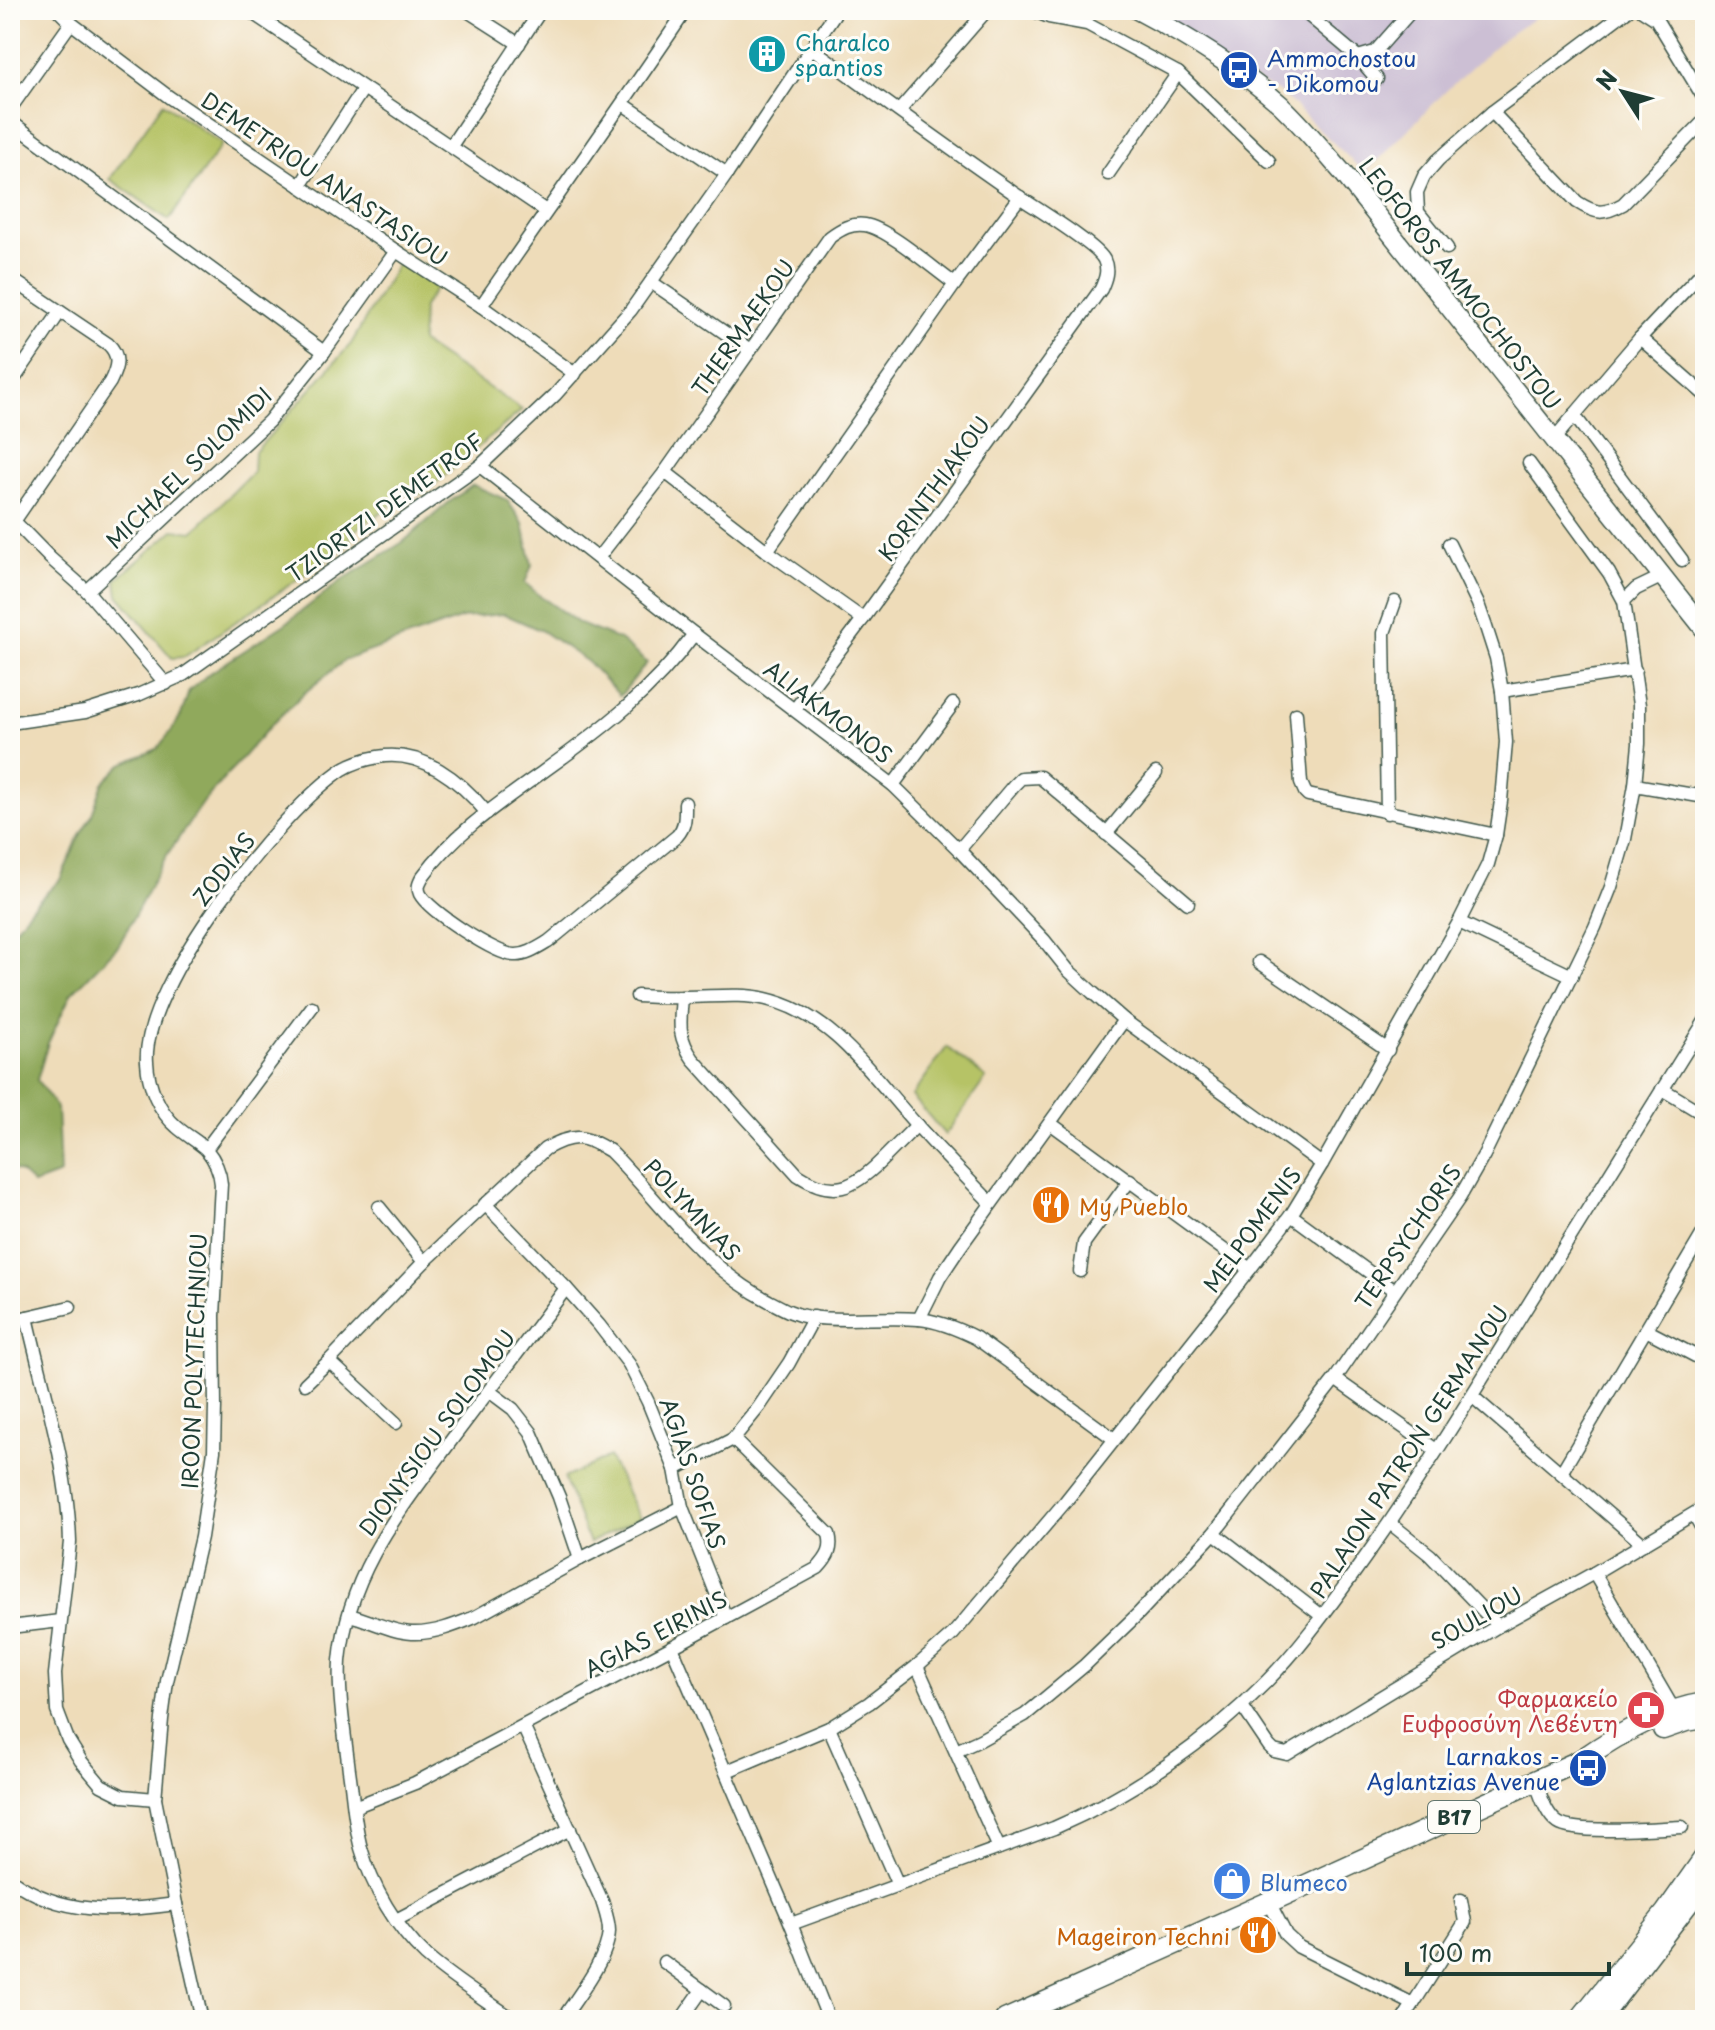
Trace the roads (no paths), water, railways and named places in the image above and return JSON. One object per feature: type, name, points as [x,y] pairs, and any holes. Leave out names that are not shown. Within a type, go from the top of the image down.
[{"type":"main road","name":"LEOFOROS AMMOCHOSTOU","points":[[1137,10],[1156,15],[1283,107],[1343,173],[1705,630]]},
{"type":"main road","name":"B17","points":[[1581,1760],[1618,1736],[1674,1710],[1705,1703]]},
{"type":"main road","name":"B17","points":[[1005,2020],[1581,1760],[1609,1753],[1674,1725],[1705,1718]]},
{"type":"main road","points":[[1578,2020],[1665,1912],[1705,1855]]},
{"type":"main road","points":[[1600,2020],[1705,1883]]},
{"type":"street","name":"DEMETRIOU ANASTASIOU","points":[[58,10],[169,97],[481,306],[575,374]]},
{"type":"street","points":[[248,10],[546,211]]},
{"type":"street","points":[[466,10],[519,44]]},
{"type":"street","points":[[451,146],[541,10]]},
{"type":"street","points":[[481,306],[686,10]]},
{"type":"street","name":"TZIORTZI DEMETROF","points":[[10,723],[85,712],[166,684],[204,662],[480,466],[555,395],[631,310],[837,10]]},
{"type":"street","points":[[899,111],[987,10]]},
{"type":"street","points":[[1032,10],[1049,17],[1087,24],[1178,73],[1269,161]]},
{"type":"street","points":[[1302,10],[1358,57],[1377,79]]},
{"type":"street","points":[[1358,57],[1375,52],[1412,10]]},
{"type":"street","points":[[1447,248],[1418,212],[1416,200],[1424,176],[1492,112],[1628,10]]},
{"type":"street","points":[[1642,10],[1656,19],[1705,100]]},
{"type":"street","points":[[10,109],[71,23]]},
{"type":"street","points":[[767,551],[1020,197],[813,49]]},
{"type":"street","points":[[1108,174],[1178,73]]},
{"type":"street","points":[[300,186],[363,89]]},
{"type":"street","points":[[623,104],[727,174]]},
{"type":"street","points":[[1492,112],[1577,202],[1598,212],[1610,211],[1623,204],[1705,120]]},
{"type":"street","points":[[10,121],[324,352]]},
{"type":"street","name":"KORINTHIAKOU","points":[[795,709],[1101,289],[1106,268],[1099,252],[1020,197]]},
{"type":"street","name":"THERMAEKOU","points":[[598,558],[665,472],[830,237],[840,229],[865,224],[881,229],[955,284]]},
{"type":"street","name":"MICHAEL SOLOMIDI","points":[[87,591],[269,421],[324,352],[396,251]]},
{"type":"street","points":[[1554,439],[1640,338],[1705,269]]},
{"type":"street","points":[[10,278],[108,344],[115,353],[117,364],[110,382],[12,518],[87,591],[166,684]]},
{"type":"street","points":[[651,282],[750,350]]},
{"type":"street","points":[[10,385],[60,312]]},
{"type":"street","points":[[1640,338],[1705,395]]},
{"type":"street","points":[[1574,415],[1682,560]]},
{"type":"street","name":"TERPSYCHORIS","points":[[956,1751],[1025,1715],[1085,1665],[1214,1533],[1258,1480],[1335,1379],[1466,1187],[1595,927],[1627,832],[1635,785],[1639,705],[1635,670],[1624,601],[1609,573],[1529,463]]},
{"type":"street","name":"ALIAKMONOS","points":[[480,466],[893,785],[959,850],[1044,940],[1068,970],[1124,1020],[1322,1164]]},
{"type":"street","points":[[665,472],[767,551],[863,619]]},
{"type":"street","name":"MELPOMENIS","points":[[727,1771],[829,1728],[869,1703],[953,1634],[1065,1502],[1250,1269],[1291,1215],[1322,1164],[1459,922],[1488,864],[1496,835],[1506,742],[1502,691],[1496,658],[1478,604],[1449,544]]},
{"type":"street","points":[[1624,601],[1636,589],[1663,576]]},
{"type":"street","points":[[1387,813],[1384,633],[1395,602]]},
{"type":"street","points":[[685,803],[683,828],[677,836],[548,942],[525,954],[509,955],[476,939],[427,902],[418,888],[423,876],[454,841],[617,715],[666,670],[694,634]]},
{"type":"street","points":[[1502,691],[1635,670]]},
{"type":"street","points":[[893,785],[953,704]]},
{"type":"street","points":[[1296,714],[1301,783],[1305,792],[1312,797],[1496,835]]},
{"type":"street","name":"ZODIAS","points":[[206,1149],[176,1127],[159,1104],[147,1065],[147,1038],[158,1006],[181,962],[253,860],[281,828],[345,767],[380,756],[411,759],[442,772],[465,788],[487,813]]},
{"type":"street","points":[[1106,834],[1156,773]]},
{"type":"street","points":[[959,850],[1021,778],[1040,777],[1188,903]]},
{"type":"street","points":[[1635,785],[1705,797]]},
{"type":"street","points":[[1459,922],[1572,976]]},
{"type":"street","points":[[1259,962],[1388,1050]]},
{"type":"street","points":[[637,996],[742,995],[763,998],[814,1018],[862,1062],[991,1203]]},
{"type":"street","points":[[682,997],[680,1023],[684,1047],[798,1175],[809,1182],[835,1189],[857,1182],[917,1125]]},
{"type":"street","points":[[206,1149],[312,1007]]},
{"type":"street","points":[[919,1319],[940,1277],[1124,1020]]},
{"type":"street","name":"PALAION PATRON GERMANOU","points":[[791,1924],[1089,1813],[1165,1766],[1242,1706],[1322,1616],[1390,1523],[1705,1021]]},
{"type":"street","points":[[1662,1089],[1705,1115]]},
{"type":"street","points":[[1050,1123],[1250,1269]]},
{"type":"street","name":"POLYMNIAS","points":[[305,1384],[424,1262],[545,1149],[562,1140],[580,1137],[610,1151],[701,1251],[734,1281],[788,1311],[814,1317],[843,1320],[919,1319],[950,1326],[976,1338],[1114,1439]]},
{"type":"street","name":"IROON POLYTECHNIOU","points":[[202,2020],[155,1799],[167,1681],[201,1537],[214,1451],[214,1316],[221,1184],[214,1159],[206,1149]]},
{"type":"street","points":[[1080,1271],[1084,1243],[1130,1180]]},
{"type":"street","name":"AGIAS SOFIAS","points":[[485,1204],[566,1288],[629,1364],[675,1469],[682,1507],[726,1618]]},
{"type":"street","points":[[379,1207],[424,1262]]},
{"type":"street","points":[[1291,1215],[1395,1291]]},
{"type":"street","points":[[1561,1473],[1705,1230]]},
{"type":"street","name":"DIONYSIOU SOLOMOU","points":[[514,2020],[424,1954],[396,1920],[371,1875],[361,1846],[354,1807],[343,1723],[340,1664],[349,1615],[365,1568],[389,1525],[566,1288]]},
{"type":"street","points":[[10,1321],[70,1307]]},
{"type":"street","points":[[27,1317],[60,1457],[70,1524],[55,1674],[57,1711],[68,1740],[101,1785],[123,1796],[155,1799]]},
{"type":"street","points":[[675,1469],[733,1439],[789,1363],[814,1317]]},
{"type":"street","points":[[1646,1330],[1705,1361]]},
{"type":"street","points":[[329,1361],[396,1423]]},
{"type":"street","points":[[1335,1379],[1436,1450]]},
{"type":"street","points":[[489,1391],[513,1409],[531,1432],[559,1497],[580,1559]]},
{"type":"street","points":[[1472,1396],[1643,1544]]},
{"type":"street","name":"AGIAS EIRINIS","points":[[354,1807],[415,1783],[818,1568],[831,1549],[829,1534],[733,1439]]},
{"type":"street","points":[[349,1615],[412,1633],[441,1629],[475,1617],[682,1507]]},
{"type":"street","points":[[1699,1510],[1705,1534]]},
{"type":"street","name":"SOULIOU","points":[[1242,1706],[1269,1746],[1280,1754],[1287,1754],[1498,1626],[1699,1510]]},
{"type":"street","points":[[1390,1523],[1430,1555],[1498,1626]]},
{"type":"street","points":[[1214,1533],[1322,1616]]},
{"type":"street","points":[[1594,1573],[1674,1710]]},
{"type":"street","points":[[10,1627],[60,1621]]},
{"type":"street","points":[[672,1647],[727,1771],[829,2020]]},
{"type":"street","points":[[917,1666],[999,1848]]},
{"type":"street","points":[[523,1726],[609,1922],[607,1944],[597,1965],[562,2020]]},
{"type":"street","points":[[829,1728],[898,1885]]},
{"type":"street","points":[[1535,1780],[1552,1818],[1565,1827],[1682,1827]]},
{"type":"street","points":[[396,1920],[570,1829]]},
{"type":"street","points":[[10,1879],[54,1901],[92,1910],[176,1904]]},
{"type":"street","points":[[1403,2020],[1465,1922],[1461,1900]]},
{"type":"street","points":[[1269,1902],[1281,1928],[1294,1944],[1413,2004]]},
{"type":"street","points":[[664,1962],[724,2006]]},
{"type":"street","points":[[681,2020],[702,1990]]},
{"type":"place","name":"Charalco spantios","points":[[767,54]]},
{"type":"place","name":"Ammochostou - Dikomou","points":[[1239,70]]},
{"type":"place","name":"My Pueblo","points":[[1051,1205]]},
{"type":"place","name":"Φαρμακείο Ευφροσύνη Λεβέντη","points":[[1646,1710]]},
{"type":"place","name":"Larnakos - Aglantzias Avenue","points":[[1588,1768]]},
{"type":"place","name":"Blumeco","points":[[1232,1881]]},
{"type":"place","name":"Mageiron Techni","points":[[1258,1935]]}]
